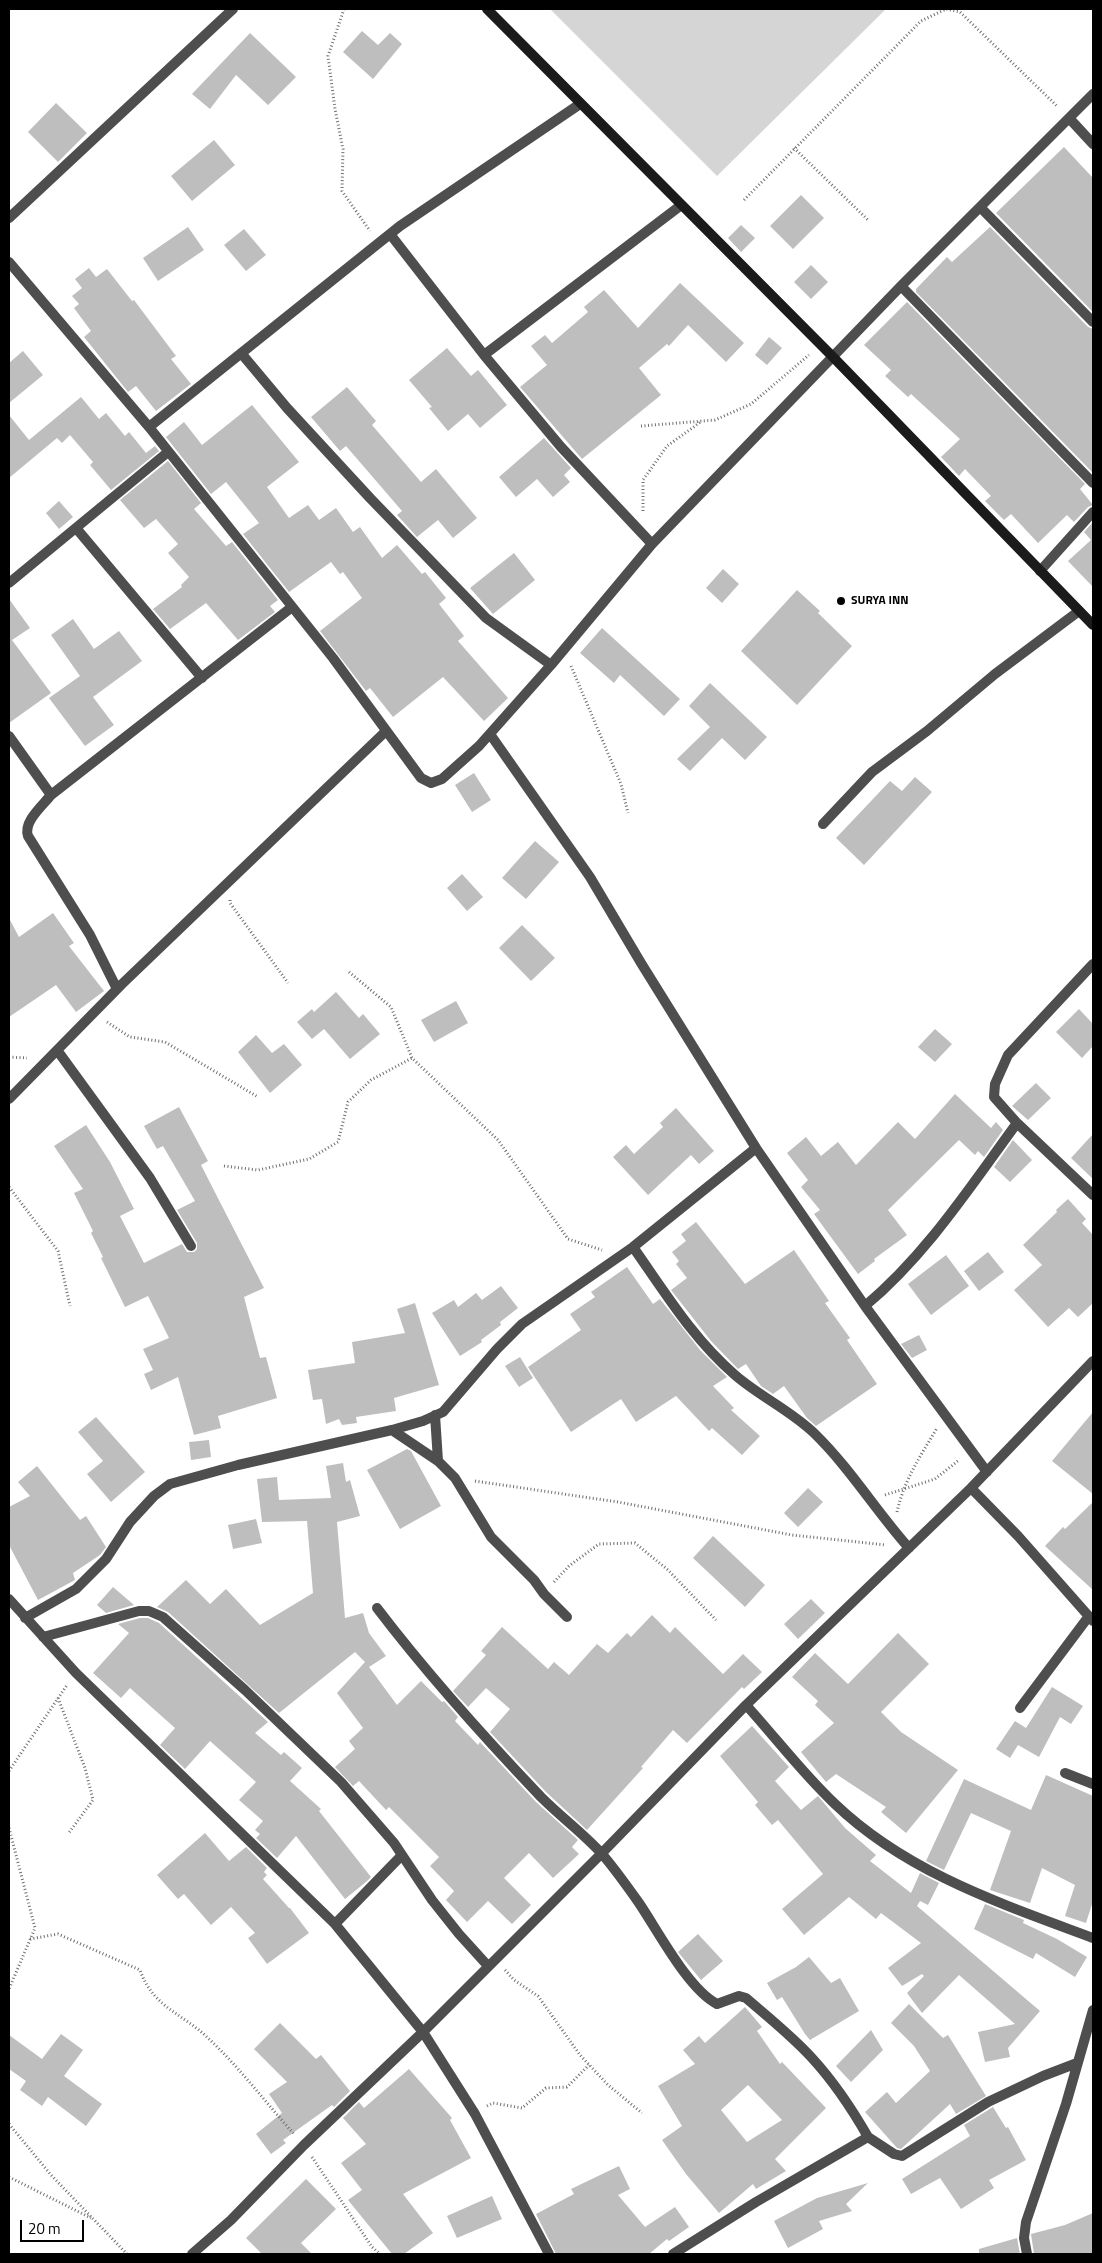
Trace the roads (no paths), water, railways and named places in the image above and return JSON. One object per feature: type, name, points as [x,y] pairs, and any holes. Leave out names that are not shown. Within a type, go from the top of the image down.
[{"type":"street","points":[[9,218],[233,9]]},
{"type":"street","points":[[486,9],[680,206],[834,358],[1093,626]]},
{"type":"street","points":[[11,269],[149,428],[333,658],[385,732],[421,778],[431,783],[442,779],[490,734],[564,650],[652,544],[834,358],[901,286],[1093,94]]},
{"type":"street","points":[[149,428],[378,243],[580,104]]},
{"type":"street","points":[[1069,118],[1093,144]]},
{"type":"street","points":[[484,355],[680,206]]},
{"type":"street","points":[[980,207],[1093,322]]},
{"type":"street","points":[[390,234],[484,355],[567,454],[652,544]]},
{"type":"street","points":[[901,286],[1093,483]]},
{"type":"street","points":[[241,353],[287,408],[486,618],[550,665]]},
{"type":"street","points":[[9,582],[168,452]]},
{"type":"street","points":[[1040,571],[1093,512]]},
{"type":"street","points":[[76,528],[202,678]]},
{"type":"street","points":[[117,989],[90,935],[28,836],[27,832],[30,822],[51,795],[292,607]]},
{"type":"street","points":[[823,824],[872,772],[927,731],[995,674],[1079,611]]},
{"type":"street","points":[[9,1099],[117,989],[385,732]]},
{"type":"street","points":[[490,734],[590,876],[641,963],[756,1148],[865,1306],[987,1472]]},
{"type":"street","points":[[9,736],[51,795]]},
{"type":"street","points":[[1093,964],[1014,1046],[1003,1063],[994,1084],[994,1097],[1017,1123],[1093,1195]]},
{"type":"street","points":[[57,1050],[150,1178],[191,1246]]},
{"type":"street","points":[[865,1306],[888,1288],[926,1246],[1017,1123]]},
{"type":"street","points":[[24,1618],[76,1590],[106,1559],[130,1522],[154,1496],[170,1484],[238,1465],[392,1430],[423,1421],[442,1412],[497,1348],[522,1324],[633,1247],[756,1148]]},
{"type":"street","points":[[633,1247],[679,1312],[713,1354],[736,1376],[813,1432],[851,1473],[909,1548]]},
{"type":"street","points":[[192,2254],[231,2220],[304,2145],[423,2032],[602,1854],[746,1705],[987,1472],[1093,1361]]},
{"type":"street","points":[[435,1415],[438,1461]]},
{"type":"street","points":[[392,1430],[438,1461],[455,1478],[491,1537],[534,1580],[544,1594],[566,1617]]},
{"type":"street","points":[[971,1488],[1018,1536],[1091,1618],[1020,1708]]},
{"type":"street","points":[[10,1603],[76,1673],[335,1924],[423,2032],[475,2114],[549,2254]]},
{"type":"street","points":[[377,1608],[414,1656],[487,1740],[551,1807],[602,1854],[638,1902],[673,1955],[703,1994],[717,2004],[739,1996],[746,1998],[787,2033],[812,2058],[835,2086],[868,2137],[894,2154],[902,2156],[988,2102],[1043,2076],[1077,2063]]},
{"type":"street","points":[[43,1637],[139,1611],[149,1611],[163,1618],[245,1690],[341,1782],[394,1843],[432,1900],[459,1934],[492,1962]]},
{"type":"street","points":[[746,1705],[835,1804],[863,1827],[917,1865],[989,1899],[1093,1938]]},
{"type":"street","points":[[1065,1773],[1093,1784]]},
{"type":"street","points":[[335,1924],[402,1855]]},
{"type":"street","points":[[1027,2254],[1024,2238],[1026,2222],[1060,2120],[1093,2010]]},
{"type":"street","points":[[673,2254],[756,2202],[868,2137]]},
{"type":"place","name":"SURYA INN","points":[[841,601]]}]
